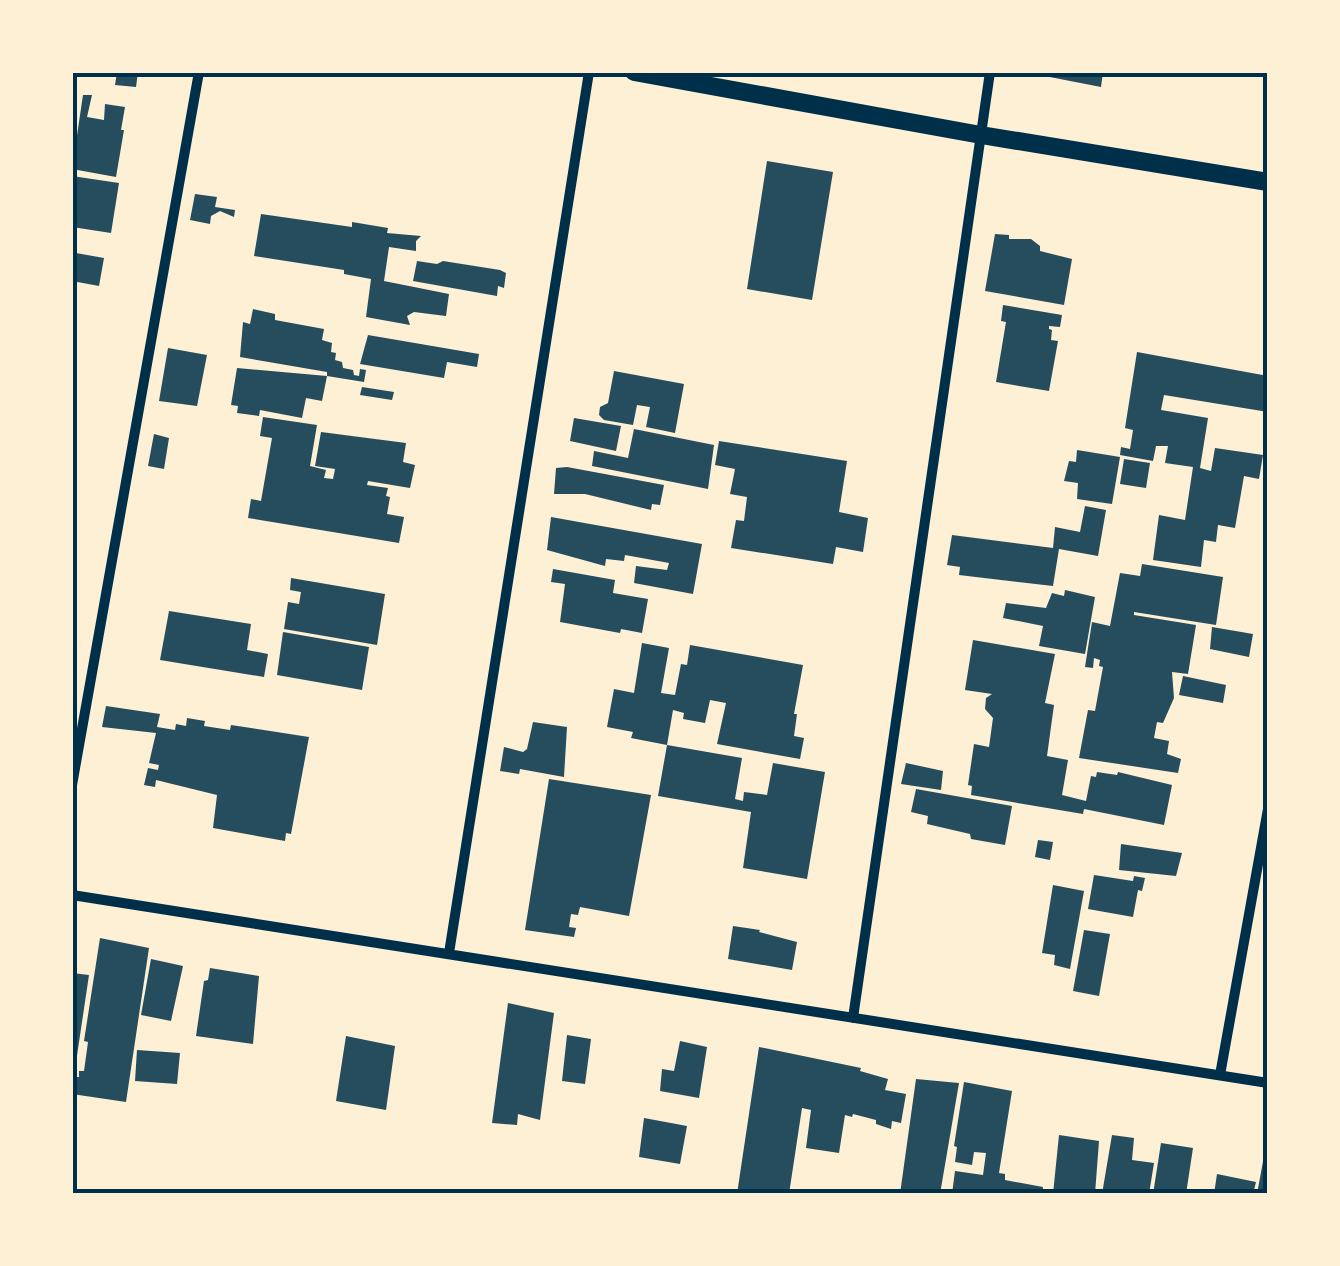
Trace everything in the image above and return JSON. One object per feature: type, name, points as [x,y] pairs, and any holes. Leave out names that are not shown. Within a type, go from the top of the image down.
[{"type":"street","points":[[72,785],[198,72]]},
{"type":"street","points":[[449,953],[589,72]]},
{"type":"street","points":[[634,72],[1268,182]]},
{"type":"street","points":[[853,1018],[990,72]]},
{"type":"street","points":[[1220,1075],[1268,809]]},
{"type":"street","points":[[72,894],[1268,1083]]},
{"type":"building","points":[[117,72],[138,72],[136,87],[115,85]]},
{"type":"building","points":[[1024,72],[1103,72],[1101,87]]},
{"type":"building","points":[[83,95],[92,95],[87,117],[104,120],[105,104],[125,107],[116,177],[72,169]]},
{"type":"building","points":[[767,161],[833,172],[812,300],[747,289]]},
{"type":"building","points":[[72,176],[119,183],[111,233],[72,227]]},
{"type":"building","points":[[195,194],[217,197],[215,207],[235,210],[234,217],[220,211],[211,216],[210,224],[190,220]]},
{"type":"building","points":[[261,214],[352,227],[352,222],[388,228],[387,233],[421,236],[416,241],[416,251],[389,247],[384,281],[449,294],[446,316],[414,312],[407,316],[410,325],[366,317],[371,279],[344,274],[344,270],[254,256]]},
{"type":"building","points":[[995,234],[1009,235],[1009,239],[1031,239],[1040,251],[1072,259],[1064,305],[985,291]]},
{"type":"building","points":[[76,253],[104,258],[99,286],[72,281]]},
{"type":"building","points":[[417,261],[500,270],[506,273],[504,288],[498,286],[497,296],[413,281]]},
{"type":"building","points":[[1003,305],[1062,315],[1060,327],[1049,326],[1051,340],[1058,341],[1049,391],[996,382],[1006,322],[1001,321]]},
{"type":"building","points":[[253,309],[275,314],[275,320],[324,329],[322,340],[332,343],[335,360],[342,362],[343,368],[353,370],[354,375],[359,376],[360,369],[366,370],[364,382],[240,357],[243,322],[250,324]]},
{"type":"building","points":[[368,335],[479,354],[477,367],[447,362],[444,378],[360,364]]},
{"type":"building","points":[[168,348],[207,355],[197,406],[159,401]]},
{"type":"building","points":[[1137,352],[1268,376],[1268,412],[1164,395],[1161,410],[1208,418],[1200,468],[1211,471],[1215,448],[1263,455],[1259,479],[1244,476],[1235,528],[1218,525],[1216,542],[1204,540],[1201,567],[1153,560],[1159,515],[1185,520],[1193,467],[1165,463],[1168,446],[1156,446],[1153,461],[1120,455],[1121,447],[1130,449],[1133,430],[1125,428]]},
{"type":"building","points":[[237,368],[327,376],[322,401],[306,398],[302,418],[260,410],[259,416],[237,413],[238,406],[231,405]]},
{"type":"building","points":[[614,371],[684,384],[675,433],[646,427],[650,407],[637,405],[633,425],[604,420],[599,415],[600,407],[608,403]]},
{"type":"building","points":[[362,387],[394,392],[392,400],[360,395]]},
{"type":"building","points":[[263,417],[317,425],[310,466],[326,470],[324,478],[333,479],[335,469],[315,466],[321,432],[406,443],[403,462],[415,465],[410,488],[368,481],[367,485],[388,488],[387,514],[404,517],[399,543],[248,518],[251,499],[261,501],[272,438],[260,436]]},
{"type":"building","points":[[574,418],[621,426],[616,451],[570,441]]},
{"type":"building","points":[[634,429],[714,445],[708,489],[592,466],[594,451],[628,458]]},
{"type":"building","points":[[154,434],[169,438],[164,469],[148,466]]},
{"type":"building","points":[[719,441],[847,461],[839,512],[868,518],[863,552],[836,547],[833,564],[731,548],[736,520],[744,521],[747,497],[730,494],[735,469],[715,465]]},
{"type":"building","points":[[1077,450],[1120,457],[1112,504],[1077,499],[1078,483],[1064,481],[1069,461],[1076,462]]},
{"type":"building","points":[[1124,459],[1150,463],[1146,488],[1120,484]]},
{"type":"building","points":[[556,468],[664,485],[660,505],[652,504],[651,510],[585,494],[554,494]]},
{"type":"building","points":[[1085,506],[1106,510],[1098,556],[1059,549],[1053,586],[959,575],[960,567],[947,565],[952,535],[1053,548],[1055,527],[1080,532]]},
{"type":"building","points":[[551,517],[702,544],[693,594],[634,583],[636,566],[667,570],[669,563],[625,555],[624,561],[606,559],[605,566],[547,550]]},
{"type":"building","points":[[1142,564],[1223,577],[1216,625],[1134,612],[1196,625],[1188,674],[1172,672],[1174,698],[1163,723],[1157,722],[1154,738],[1169,741],[1167,754],[1181,759],[1178,773],[1079,758],[1088,710],[1095,711],[1103,667],[1094,658],[1093,668],[1085,667],[1092,622],[1110,626],[1120,573],[1140,576]]},
{"type":"building","points":[[553,569],[615,580],[613,593],[648,599],[642,633],[560,622],[565,584],[551,582]]},
{"type":"building","points":[[291,578],[385,594],[377,645],[284,629],[288,602],[299,604],[301,592],[290,590]]},
{"type":"building","points":[[1065,590],[1095,597],[1085,654],[1039,646],[1043,626],[1003,618],[1006,603],[1046,608],[1052,593],[1064,596]]},
{"type":"building","points":[[169,611],[251,624],[247,650],[268,654],[264,677],[160,660]]},
{"type":"building","points":[[1212,627],[1253,634],[1249,657],[1210,649]]},
{"type":"building","points":[[283,632],[369,647],[362,690],[277,675]]},
{"type":"building","points":[[973,640],[1055,654],[1045,703],[1054,705],[1047,756],[1068,760],[1062,795],[1086,801],[1091,776],[1096,777],[1097,772],[1118,772],[1172,785],[1164,825],[1084,809],[1083,814],[971,795],[972,786],[968,785],[974,744],[989,747],[993,718],[985,709],[986,698],[992,694],[965,690]]},
{"type":"building","points":[[642,643],[669,648],[661,693],[675,695],[681,664],[687,665],[690,645],[803,665],[794,714],[794,736],[804,738],[800,759],[717,744],[726,703],[710,700],[705,723],[683,719],[684,713],[673,710],[667,745],[631,738],[633,732],[607,727],[614,689],[634,693]]},
{"type":"building","points":[[1183,676],[1226,685],[1223,703],[1179,695]]},
{"type":"building","points":[[106,706],[160,714],[157,727],[175,730],[176,724],[186,726],[187,718],[205,721],[204,726],[230,730],[231,725],[309,737],[291,834],[286,833],[285,841],[213,828],[217,795],[156,780],[155,787],[144,785],[148,768],[158,770],[159,765],[149,763],[156,733],[102,727]]},
{"type":"building","points":[[533,722],[567,727],[564,777],[520,769],[519,774],[500,771],[504,747],[523,752],[527,749]]},
{"type":"building","points":[[667,745],[742,758],[735,799],[743,801],[744,792],[767,795],[773,763],[825,772],[807,879],[743,868],[751,812],[658,796]]},
{"type":"building","points":[[906,763],[943,771],[941,790],[901,784]]},
{"type":"building","points":[[549,779],[651,795],[629,916],[580,907],[578,915],[571,914],[569,927],[576,928],[574,937],[525,930]]},
{"type":"building","points":[[916,789],[1012,806],[1005,845],[971,839],[970,834],[927,824],[928,816],[911,812]]},
{"type":"building","points":[[1038,840],[1053,842],[1050,860],[1035,857]]},
{"type":"building","points":[[1121,844],[1182,853],[1176,876],[1119,870]]},
{"type":"building","points":[[1094,875],[1133,881],[1134,876],[1145,878],[1142,891],[1138,890],[1133,917],[1088,909]]},
{"type":"building","points":[[1053,885],[1084,891],[1070,969],[1054,965],[1055,955],[1042,953]]},
{"type":"building","points":[[733,926],[797,942],[792,970],[728,959]]},
{"type":"building","points":[[1084,930],[1110,934],[1099,996],[1073,991]]},
{"type":"building","points":[[100,938],[149,948],[126,1102],[72,1094],[72,1077],[79,1077],[79,1071],[84,1071],[88,1042],[84,1041]]},
{"type":"building","points":[[151,959],[183,966],[171,1021],[141,1015]]},
{"type":"building","points":[[210,968],[259,976],[253,1044],[196,1036],[204,981],[208,980]]},
{"type":"building","points":[[72,973],[89,975],[75,1069],[72,1069]]},
{"type":"building","points":[[508,1003],[554,1013],[540,1120],[518,1114],[517,1125],[492,1123]]},
{"type":"building","points":[[567,1035],[591,1039],[585,1084],[562,1081]]},
{"type":"building","points":[[346,1036],[395,1046],[386,1110],[336,1101]]},
{"type":"building","points":[[680,1041],[707,1047],[699,1098],[660,1091],[662,1069],[674,1071]]},
{"type":"building","points":[[759,1047],[861,1068],[860,1071],[888,1079],[885,1090],[906,1094],[901,1123],[892,1121],[891,1129],[876,1124],[876,1120],[845,1115],[839,1153],[806,1148],[811,1110],[802,1108],[789,1194],[737,1194]]},
{"type":"building","points":[[137,1050],[180,1053],[177,1084],[135,1081]]},
{"type":"building","points":[[916,1079],[959,1083],[940,1194],[900,1194]]},
{"type":"building","points":[[964,1082],[1012,1091],[999,1173],[1005,1174],[1005,1180],[1043,1187],[1042,1194],[952,1194],[955,1171],[983,1175],[986,1153],[974,1152],[972,1165],[955,1162]]},
{"type":"building","points":[[644,1118],[687,1126],[680,1164],[639,1157]]},
{"type":"building","points":[[1059,1135],[1099,1141],[1095,1194],[1053,1194]]},
{"type":"building","points":[[1112,1135],[1134,1138],[1132,1160],[1154,1163],[1149,1194],[1102,1194]]},
{"type":"building","points":[[1161,1143],[1193,1148],[1186,1194],[1153,1194]]},
{"type":"building","points":[[1266,1145],[1268,1194],[1257,1194]]},
{"type":"building","points":[[1217,1174],[1256,1182],[1253,1194],[1214,1194]]}]
